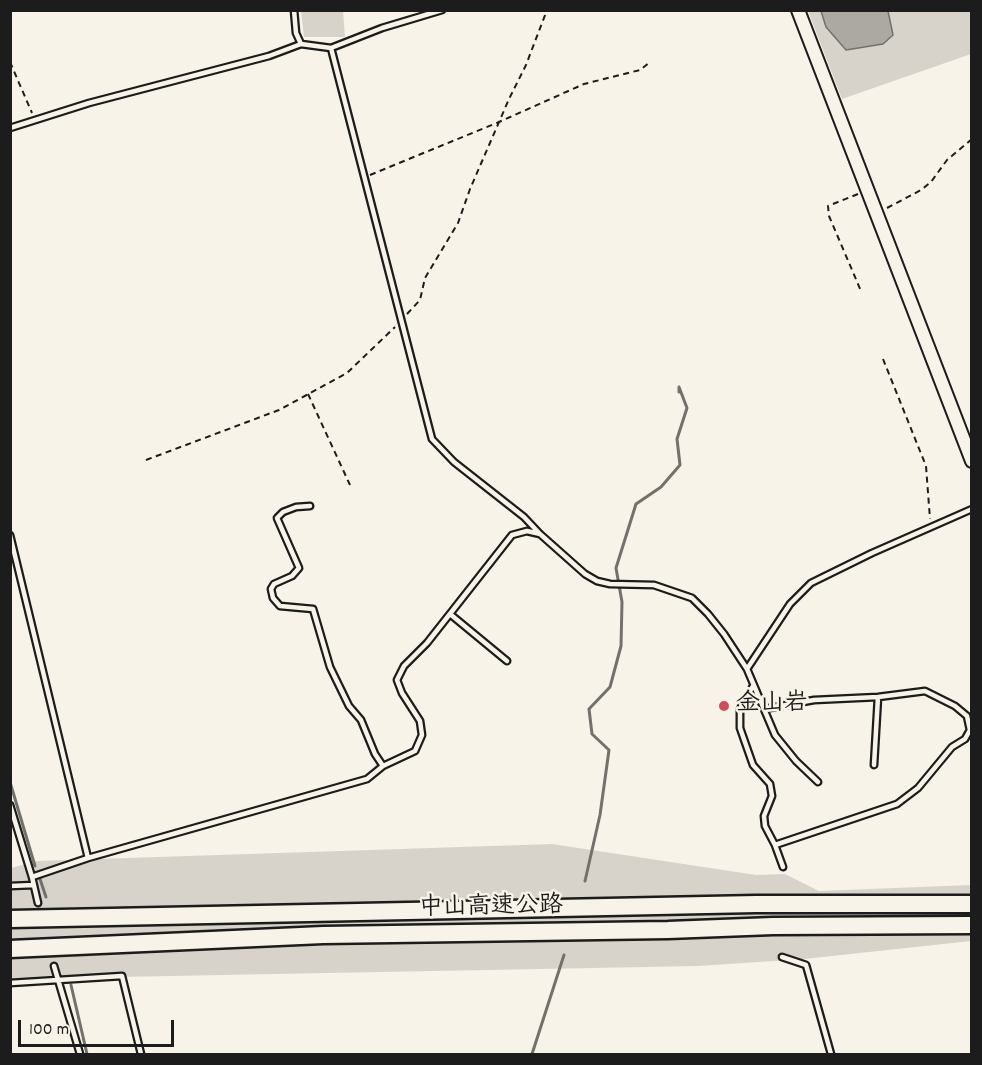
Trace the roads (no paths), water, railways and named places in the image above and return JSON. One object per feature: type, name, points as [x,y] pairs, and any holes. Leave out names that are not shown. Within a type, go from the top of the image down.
[{"type":"highway","name":"中山高速公路","points":[[10,919],[744,905],[972,904]]},
{"type":"highway","name":"中山高速公路","points":[[10,949],[323,935],[972,925]]},
{"type":"street","points":[[798,10],[972,461]]},
{"type":"lane","points":[[294,10],[296,33],[301,44]]},
{"type":"lane","points":[[10,128],[99,100],[268,56],[301,44],[331,48],[382,28],[441,10]]},
{"type":"lane","points":[[331,48],[432,439],[454,462],[524,517],[585,574],[597,581],[610,584],[654,585],[692,598],[718,627],[747,669],[775,735],[796,761],[818,782]]},
{"type":"lane","points":[[310,506],[283,512],[277,518],[299,568],[292,576],[274,584],[271,589],[273,597],[280,606],[313,609],[330,667],[349,706],[361,720],[375,754],[383,766]]},
{"type":"lane","points":[[747,669],[790,604],[812,583],[872,553],[972,509]]},
{"type":"lane","points":[[32,877],[88,858],[367,779],[383,766],[415,751],[422,735],[420,721],[402,693],[397,680],[404,666],[427,643],[512,535],[527,531],[540,534]]},
{"type":"lane","points":[[10,535],[88,858]]},
{"type":"lane","points":[[450,614],[507,661]]},
{"type":"lane","points":[[753,686],[740,709],[740,728],[753,765],[770,784],[772,796],[764,816],[765,826],[783,867]]},
{"type":"lane","points":[[764,709],[814,700],[878,697],[925,691],[955,706],[967,716],[970,730],[965,739],[952,747],[918,788],[897,804],[775,845]]},
{"type":"lane","points":[[874,765],[878,697]]},
{"type":"lane","points":[[10,804],[38,903]]},
{"type":"lane","points":[[10,886],[34,885]]},
{"type":"lane","points":[[782,957],[806,965],[831,1054]]},
{"type":"lane","points":[[54,966],[80,1054]]},
{"type":"lane","points":[[10,983],[122,976],[141,1054]]},
{"type":"waterway","points":[[585,881],[600,815],[609,750],[592,734],[589,709],[610,687],[621,646],[622,602],[616,568],[636,504],[661,487],[680,465],[677,439],[687,408],[679,387],[679,392]]},
{"type":"waterway","points":[[10,782],[35,866]]},
{"type":"waterway","points":[[40,879],[46,897]]},
{"type":"waterway","points":[[532,1054],[564,955]]},
{"type":"waterway","points":[[71,985],[87,1054]]},
{"type":"place","name":"金山岩","points":[[724,706]]}]
